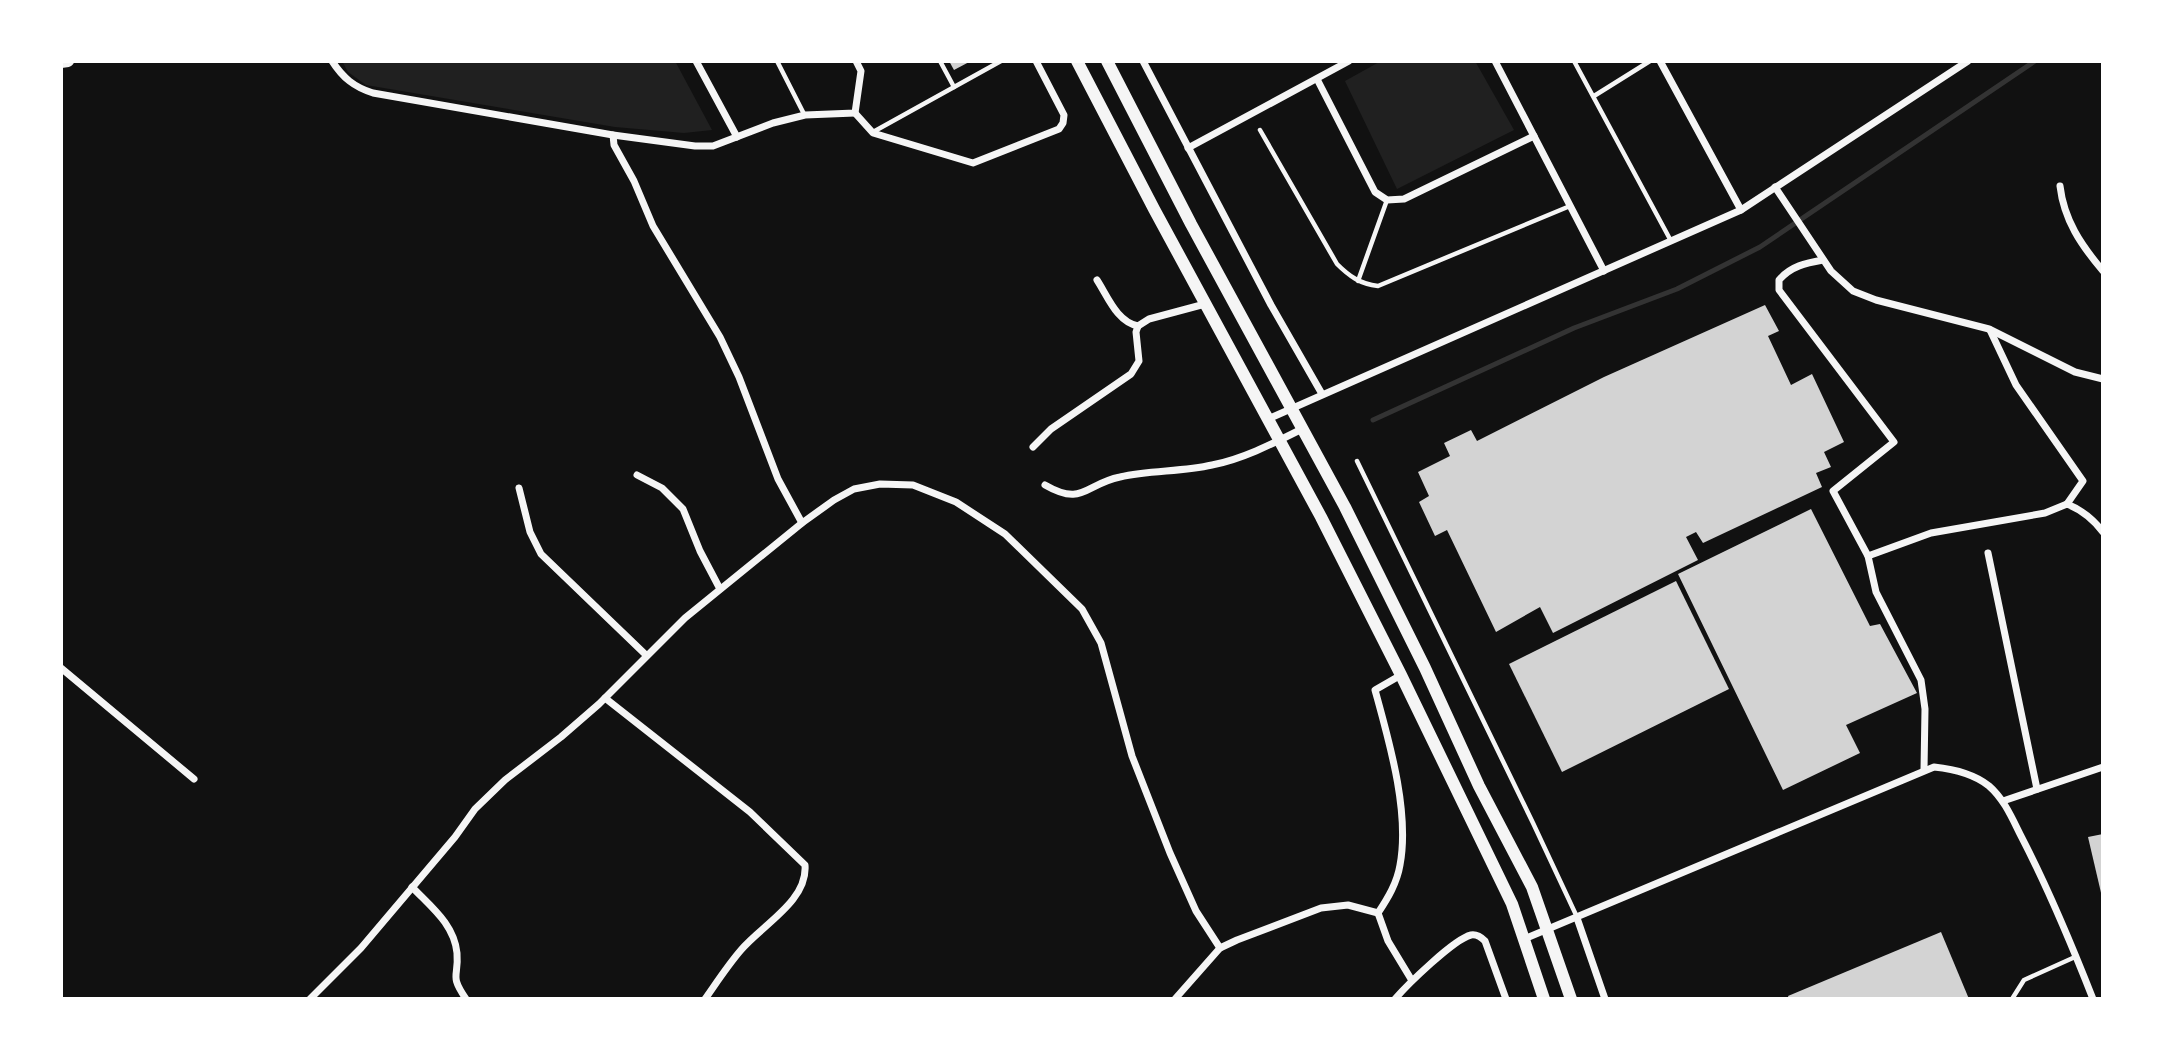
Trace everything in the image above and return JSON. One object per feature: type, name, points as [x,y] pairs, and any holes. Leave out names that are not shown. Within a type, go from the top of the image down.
[{"type":"street","points":[[61,62],[68,61]]},
{"type":"street","points":[[332,61],[355,87],[373,93],[613,135],[695,146],[713,146],[773,123],[805,115],[855,113]]},
{"type":"street","points":[[696,61],[737,137]]},
{"type":"street","points":[[855,113],[861,71],[856,61]]},
{"type":"street","points":[[855,113],[873,133],[973,163],[1059,130],[1064,115],[1036,61]]},
{"type":"street","points":[[1077,61],[1401,675],[1512,904],[1544,999]]},
{"type":"street","points":[[1107,61],[1191,224],[1345,507],[1479,786],[1532,887],[1571,999]]},
{"type":"street","points":[[1143,61],[1270,305],[1322,394]]},
{"type":"street","points":[[1188,148],[1349,61]]},
{"type":"street","points":[[1495,61],[1605,271]]},
{"type":"street","points":[[1660,61],[1741,210]]},
{"type":"street","points":[[1268,419],[1741,210],[1968,61]]},
{"type":"street","points":[[1317,79],[1375,192],[1387,200],[1404,199],[1534,136]]},
{"type":"street","points":[[613,135],[614,145],[634,181],[653,226],[720,337],[739,377],[778,479],[802,523]]},
{"type":"street","points":[[2060,186],[2062,201],[2072,229],[2103,271]]},
{"type":"street","points":[[1775,187],[1831,271],[1853,291],[1877,300],[1989,329],[2075,372],[2103,379]]},
{"type":"street","points":[[1824,260],[1803,264],[1787,271],[1779,280],[1779,289],[1894,442],[1833,491],[1868,556],[1876,592],[1921,680],[1925,709],[1924,770]]},
{"type":"street","points":[[1097,280],[1120,318],[1138,326],[1149,319],[1205,304]]},
{"type":"street","points":[[1033,447],[1051,429],[1132,374],[1139,362],[1136,337],[1138,326]]},
{"type":"street","points":[[1868,556],[1931,533],[2045,513],[2067,504],[2082,481],[2016,385],[1989,329]]},
{"type":"street","points":[[1045,485],[1061,494],[1077,495],[1118,477],[1210,466],[1303,429]]},
{"type":"street","points":[[637,475],[662,488],[682,509],[720,589]]},
{"type":"street","points":[[310,999],[361,948],[455,837],[475,809],[505,780],[561,737],[605,698],[646,655],[720,589],[802,523],[854,489],[880,484],[913,485],[956,502],[1005,534],[1082,609],[1101,643],[1137,768],[1196,911],[1220,948]]},
{"type":"street","points":[[519,488],[530,533],[541,554],[646,655]]},
{"type":"street","points":[[2067,504],[2080,509],[2103,532]]},
{"type":"street","points":[[1988,553],[2037,789]]},
{"type":"street","points":[[61,668],[194,779]]},
{"type":"street","points":[[1378,913],[1392,891],[1400,866],[1403,839],[1396,779],[1375,690],[1401,675]]},
{"type":"street","points":[[605,698],[750,812],[805,865],[800,887],[790,902],[743,947],[705,999]]},
{"type":"street","points":[[1524,939],[1934,767],[1952,769],[1972,776],[1989,786],[2003,801],[2040,874],[2092,999]]},
{"type":"street","points":[[2003,801],[2103,767]]},
{"type":"street","points":[[412,887],[448,923],[457,952],[455,982],[466,999]]},
{"type":"street","points":[[1175,999],[1220,948],[1321,908],[1348,905],[1378,913]]},
{"type":"street","points":[[1378,913],[1388,941],[1411,979]]},
{"type":"street","points":[[1577,918],[1605,999]]},
{"type":"street","points":[[1395,999],[1411,979],[1469,935],[1478,935],[1485,941],[1506,999]]},
{"type":"lane","points":[[777,61],[805,115]]},
{"type":"lane","points":[[940,61],[954,87]]},
{"type":"lane","points":[[873,133],[1001,61]]},
{"type":"lane","points":[[1574,61],[1672,242]]},
{"type":"lane","points":[[1594,96],[1650,61]]},
{"type":"lane","points":[[1260,130],[1337,264],[1358,281],[1378,286],[1571,206]]},
{"type":"lane","points":[[1358,281],[1387,200]]},
{"type":"lane","points":[[1357,461],[1577,918]]},
{"type":"lane","points":[[2012,999],[2025,980],[2075,957]]},
{"type":"shaded area","points":[[342,61],[675,61],[712,130],[684,133],[615,127],[366,85],[348,72]]},
{"type":"shaded area","points":[[1381,61],[1475,61],[1514,130],[1397,189],[1345,81]]},
{"type":"building","points":[[949,61],[971,61],[954,70]]},
{"type":"building","points":[[1765,305],[1779,331],[1768,336],[1791,385],[1812,374],[1844,442],[1824,452],[1831,467],[1816,473],[1822,487],[1703,543],[1696,532],[1686,537],[1698,560],[1553,633],[1540,607],[1496,632],[1447,530],[1435,536],[1419,502],[1429,496],[1418,472],[1450,456],[1444,443],[1471,430],[1477,441],[1604,377]]},
{"type":"building","points":[[1811,509],[1870,626],[1880,624],[1917,693],[1846,725],[1860,753],[1783,790],[1678,574]]},
{"type":"building","points":[[1676,581],[1729,689],[1562,772],[1509,664]]},
{"type":"building","points":[[2103,834],[2103,897],[2102,897],[2088,837]]},
{"type":"building","points":[[1941,932],[1969,999],[1789,999],[1788,996]]},
{"type":"waterway","points":[[1373,420],[1574,328],[1677,289],[1760,247],[2035,61]]}]
